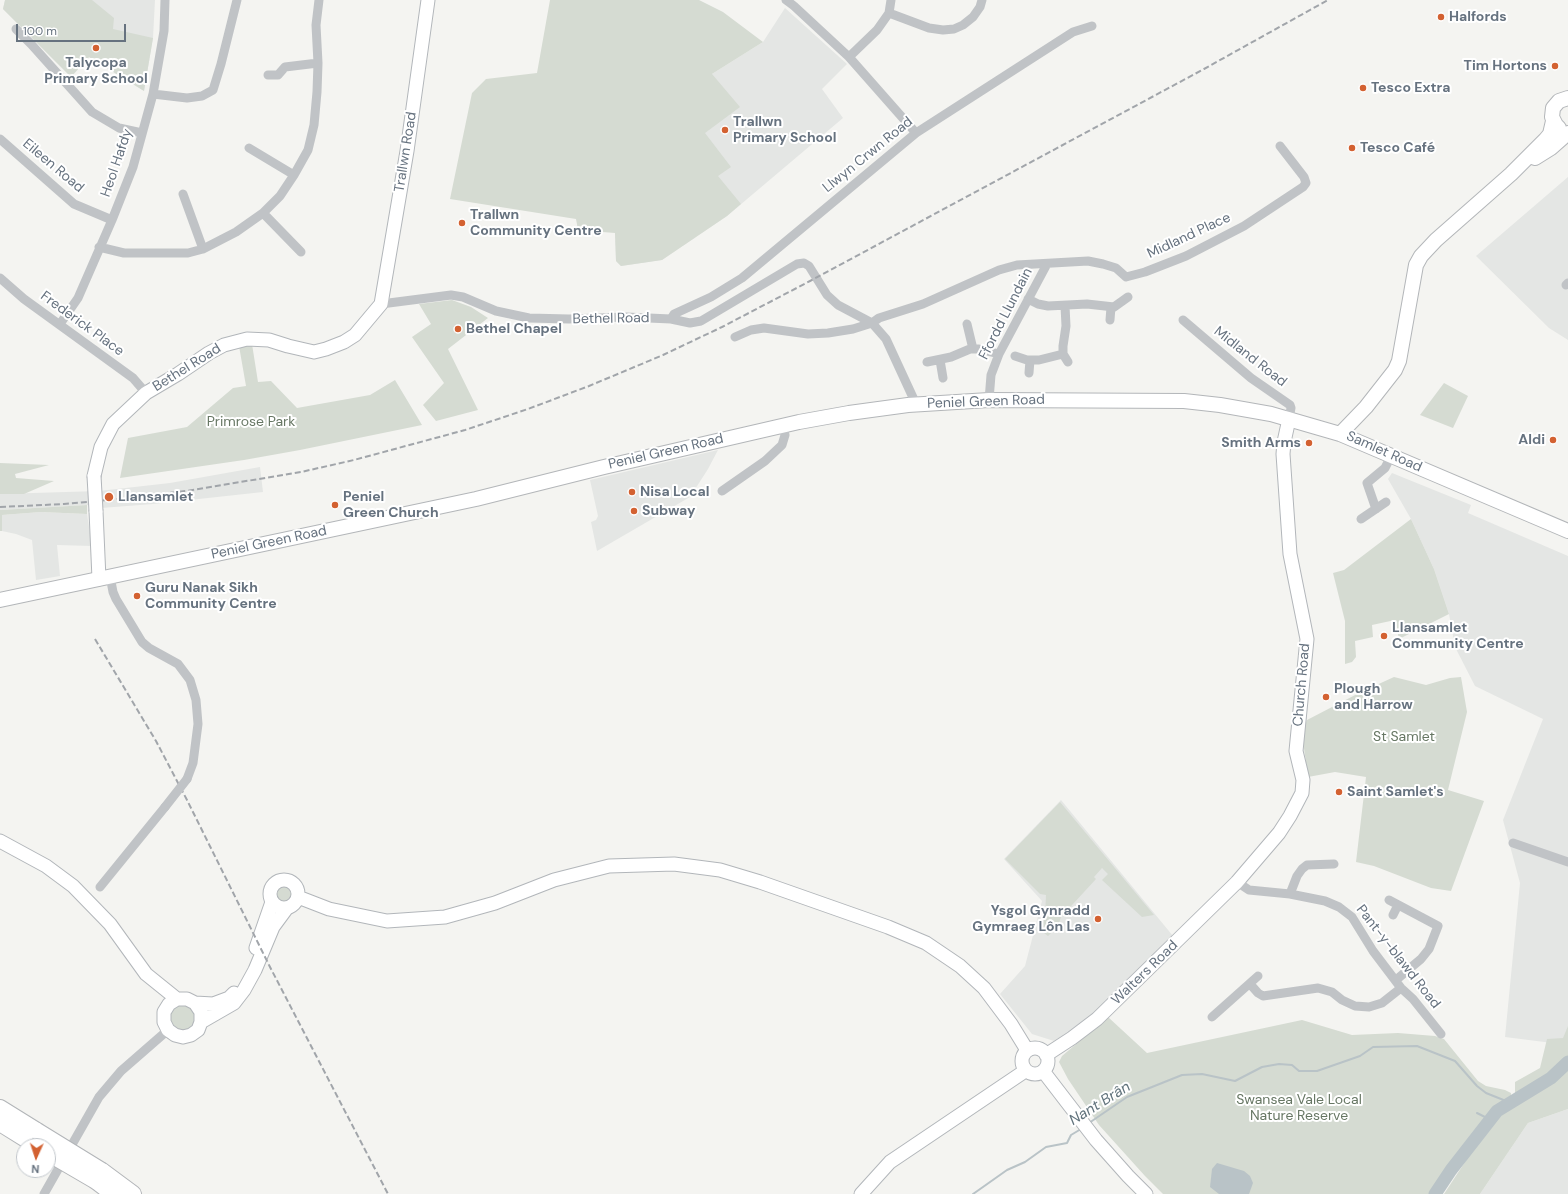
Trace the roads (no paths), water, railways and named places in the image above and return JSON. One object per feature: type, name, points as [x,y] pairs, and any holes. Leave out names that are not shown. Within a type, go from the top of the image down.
[{"type":"highway","points":[[0,1108],[33,1138]]},
{"type":"highway","points":[[0,1123],[31,1138]]},
{"type":"highway","points":[[56,1152],[133,1194]]},
{"type":"highway","points":[[56,1157],[99,1176],[113,1194]]},
{"type":"main road","name":"Trallwn Road","points":[[381,304],[407,151],[428,0]]},
{"type":"main road","name":"Samlet Road","points":[[1566,97],[1556,104],[1552,112],[1553,121],[1550,134],[1545,140],[1511,174],[1436,240],[1421,256],[1416,265],[1399,361],[1389,379],[1340,434],[1568,531]]},
{"type":"main road","points":[[1553,121],[1559,128],[1568,133]]},
{"type":"main road","name":"Samlet Road","points":[[1511,174],[1551,148],[1568,133]]},
{"type":"main road","name":"Bethel Road","points":[[104,577],[96,511],[94,476],[102,447],[113,424],[127,410],[146,393],[224,345],[236,340],[247,338],[268,340],[293,348],[314,352],[335,347],[355,335],[381,304]]},
{"type":"main road","name":"Peniel Green Road","points":[[0,600],[476,499],[604,467],[783,426],[849,413],[916,404],[989,400],[1184,401],[1249,409],[1340,434]]},
{"type":"main road","points":[[1356,417],[1364,441],[1377,450]]},
{"type":"main road","name":"Church Road","points":[[1237,882],[1279,833],[1290,816],[1302,792],[1302,780],[1296,751],[1307,640],[1290,554],[1283,454],[1289,419]]},
{"type":"main road","points":[[0,841],[46,866],[73,886],[110,924],[146,974],[177,999]]},
{"type":"main road","points":[[298,897],[329,909],[387,920],[445,917],[495,903],[554,880],[609,866],[674,864],[720,870],[760,882],[888,927],[926,943],[960,966],[984,988],[1011,1024],[1027,1050]]},
{"type":"main road","points":[[286,880],[294,884],[298,897],[293,905],[287,908],[279,908],[272,902],[270,897],[271,888],[277,882],[286,880]]},
{"type":"main road","name":"Walters Road","points":[[1046,1055],[1097,1019],[1237,882]]},
{"type":"main road","points":[[195,1003],[201,1012],[201,1022],[198,1030],[191,1035],[183,1037],[175,1035],[168,1030],[164,1022],[164,1012],[169,1004],[177,999],[187,999],[195,1003],[214,1004],[229,998],[238,988],[249,968],[272,902]]},
{"type":"main road","points":[[201,1022],[234,1003],[244,990],[255,970],[273,927],[287,908]]},
{"type":"main road","points":[[1038,1048],[1046,1055],[1048,1063],[1043,1071],[1034,1074],[1025,1071],[1021,1062],[1027,1050],[1038,1048]]},
{"type":"main road","points":[[861,1194],[890,1162],[1025,1071]]},
{"type":"main road","points":[[1043,1071],[1096,1140],[1146,1194]]},
{"type":"street","name":"Heol Hafdy","points":[[60,324],[78,298],[133,167],[153,94],[164,31],[165,0]]},
{"type":"street","points":[[153,94],[187,98],[202,96],[213,90],[237,0]]},
{"type":"street","points":[[99,247],[131,253],[188,252],[203,249],[236,232],[263,213],[280,196],[308,150],[314,125],[318,63],[316,25],[319,0]]},
{"type":"street","points":[[786,0],[849,57],[916,132]]},
{"type":"street","points":[[849,57],[877,30],[889,13],[891,0]]},
{"type":"street","points":[[889,13],[929,28],[943,30],[954,29],[963,25],[973,17],[980,7],[982,0]]},
{"type":"street","name":"Llwyn Crwn Road","points":[[671,319],[674,314],[711,297],[742,278],[916,132],[1073,32],[1092,26]]},
{"type":"street","points":[[16,29],[92,112],[119,128],[142,133]]},
{"type":"street","points":[[268,75],[278,75],[285,68],[318,63]]},
{"type":"street","name":"Eileen Road","points":[[0,140],[74,204],[112,220]]},
{"type":"street","name":"Midland Place","points":[[735,337],[750,330],[764,328],[815,334],[853,329],[872,323],[880,318],[929,302],[999,270],[1017,265],[1088,261],[1116,268],[1126,277],[1145,272],[1186,256],[1244,226],[1303,187],[1306,182],[1304,177],[1280,146]]},
{"type":"street","points":[[249,148],[294,175]]},
{"type":"street","points":[[183,194],[203,249]]},
{"type":"street","points":[[263,213],[301,252]]},
{"type":"street","name":"Bethel Road","points":[[381,304],[451,295],[463,297],[496,311],[529,318],[569,319],[626,316],[671,319],[690,323],[701,321],[797,264],[804,263],[809,266],[827,295],[838,305],[872,323]]},
{"type":"street","name":"Ffordd Llundain","points":[[989,400],[991,375],[999,354],[1047,264]]},
{"type":"street","name":"Frederick Place","points":[[0,278],[24,299],[133,378],[146,393]]},
{"type":"street","points":[[742,278],[752,291]]},
{"type":"street","points":[[1028,299],[1038,304],[1048,306],[1087,304],[1112,307],[1120,304],[1128,297]]},
{"type":"street","points":[[1015,356],[1030,360],[1066,358],[1065,306]]},
{"type":"street","points":[[1110,320],[1112,307]]},
{"type":"street","name":"Midland Road","points":[[1182,320],[1251,378],[1290,405],[1291,408],[1289,419]]},
{"type":"street","points":[[872,323],[886,339],[916,404]]},
{"type":"street","points":[[967,324],[973,349]]},
{"type":"street","points":[[927,362],[940,360],[973,349],[999,354]]},
{"type":"street","points":[[940,360],[943,378]]},
{"type":"street","points":[[1029,373],[1030,360]]},
{"type":"street","points":[[722,492],[765,461],[782,445],[785,435],[783,426]]},
{"type":"street","points":[[1376,509],[1367,483],[1385,468],[1391,456]]},
{"type":"street","points":[[1361,519],[1386,502]]},
{"type":"street","points":[[100,887],[187,778],[193,764],[198,724],[196,700],[190,680],[178,664],[149,648],[142,642],[104,577]]},
{"type":"street","points":[[1513,843],[1568,862]]},
{"type":"street","points":[[1290,894],[1297,876],[1307,865],[1334,864]]},
{"type":"street","name":"Pant-y-blawd Road","points":[[1237,882],[1248,890],[1290,894],[1325,902],[1339,907],[1352,916],[1373,951],[1441,1034]]},
{"type":"street","points":[[1388,900],[1438,926],[1429,949],[1421,959],[1396,980]]},
{"type":"street","points":[[1393,915],[1398,905]]},
{"type":"street","points":[[1212,1017],[1258,976]]},
{"type":"street","points":[[1250,984],[1263,996],[1318,988],[1332,992],[1342,1000],[1355,1006],[1369,1006],[1382,1003],[1402,988]]},
{"type":"street","points":[[44,1194],[99,1097],[121,1071],[168,1030]]},
{"type":"waterway","name":"Nant Brân","points":[[1089,1123],[1127,1097],[1182,1075],[1202,1074],[1235,1081],[1262,1067],[1279,1064],[1292,1065],[1299,1071],[1317,1071],[1360,1056],[1373,1047],[1417,1046],[1455,1061],[1477,1086],[1486,1093],[1512,1102]]},
{"type":"waterway","points":[[1435,1194],[1451,1170],[1497,1111],[1551,1078],[1568,1062]]},
{"type":"waterway","points":[[1477,1113],[1491,1120]]},
{"type":"waterway","name":"Nant Brân","points":[[973,1194],[1007,1170],[1025,1162],[1046,1147],[1067,1143],[1071,1135],[1081,1129]]},
{"type":"railway","points":[[0,507],[64,504],[186,491],[301,472],[354,460],[465,430],[528,409],[589,386],[663,355],[722,327],[1204,69],[1328,0]]},
{"type":"railway","points":[[95,639],[156,741],[270,967],[388,1194]]},
{"type":"place","name":"Halfords","points":[[1441,17]]},
{"type":"place","name":"Talycopa Primary School","points":[[96,48]]},
{"type":"place","name":"Tim Hortons","points":[[1555,66]]},
{"type":"place","name":"Tesco Extra","points":[[1363,88]]},
{"type":"place","name":"Trallwn Primary School","points":[[725,130]]},
{"type":"place","name":"Tesco Café","points":[[1352,148]]},
{"type":"place","name":"Trallwn Community Centre","points":[[462,223]]},
{"type":"place","name":"Bethel Chapel","points":[[458,329]]},
{"type":"place","name":"Aldi","points":[[1553,440]]},
{"type":"place","name":"Smith Arms","points":[[1309,443]]},
{"type":"place","name":"Nisa Local","points":[[632,492]]},
{"type":"place","name":"Llansamlet","points":[[109,497]]},
{"type":"place","name":"Peniel Green Church","points":[[335,505]]},
{"type":"place","name":"Subway","points":[[634,511]]},
{"type":"place","name":"Guru Nanak Sikh Community Centre","points":[[137,596]]},
{"type":"place","name":"Llansamlet Community Centre","points":[[1384,636]]},
{"type":"place","name":"Plough and Harrow","points":[[1326,697]]},
{"type":"place","name":"Saint Samlet's","points":[[1339,792]]},
{"type":"place","name":"Ysgol Gynradd Gymraeg Lôn Las","points":[[1098,919]]},
{"type":"park label","name":"Primrose Park","points":[[251,422]]},
{"type":"park label","name":"St Samlet","points":[[1404,737]]},
{"type":"park label","name":"Swansea Vale Local Nature Reserve","points":[[1299,1108]]}]
